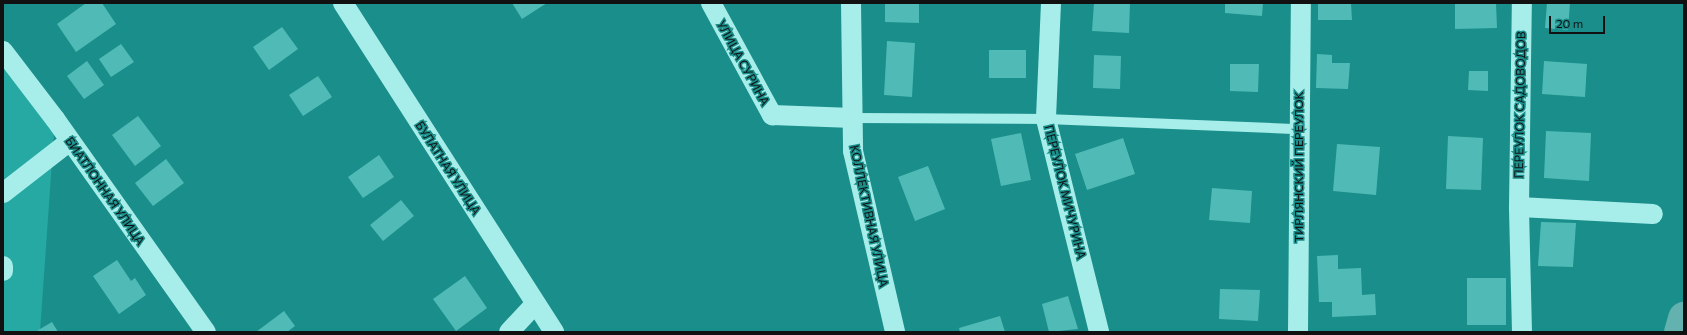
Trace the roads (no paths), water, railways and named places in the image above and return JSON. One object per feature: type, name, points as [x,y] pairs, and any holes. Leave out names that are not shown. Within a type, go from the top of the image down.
[{"type":"street","name":"БУЛАТНАЯ УЛИЦА","points":[[343,3],[554,332]]},
{"type":"street","name":"УЛИЦА СУРИНА","points":[[711,3],[772,115],[852,118]]},
{"type":"street","name":"КОЛЛЕКТИВНАЯ УЛИЦА","points":[[851,3],[853,151],[895,332]]},
{"type":"street","name":"ПЕРЕУЛОК МИЧУРИНА","points":[[1051,3],[1046,119],[1099,332]]},
{"type":"street","name":"ТИРЛЯНСКИЙ ПЕРЕУЛОК","points":[[1298,332],[1300,3]]},
{"type":"street","name":"ПЕРЕУЛОК САДОВОДОВ","points":[[1522,3],[1518,207],[1522,332]]},
{"type":"street","name":"БИАТЛОННАЯ УЛИЦА","points":[[3,51],[70,141],[206,332]]},
{"type":"street","points":[[3,193],[70,141]]},
{"type":"street","points":[[1518,207],[1653,214]]},
{"type":"street","points":[[3,266],[3,271]]},
{"type":"street","points":[[509,332],[535,304]]},
{"type":"lane","points":[[852,118],[1046,119],[1299,129]]},
{"type":"waterway","points":[[1680,332],[1684,318]]}]
